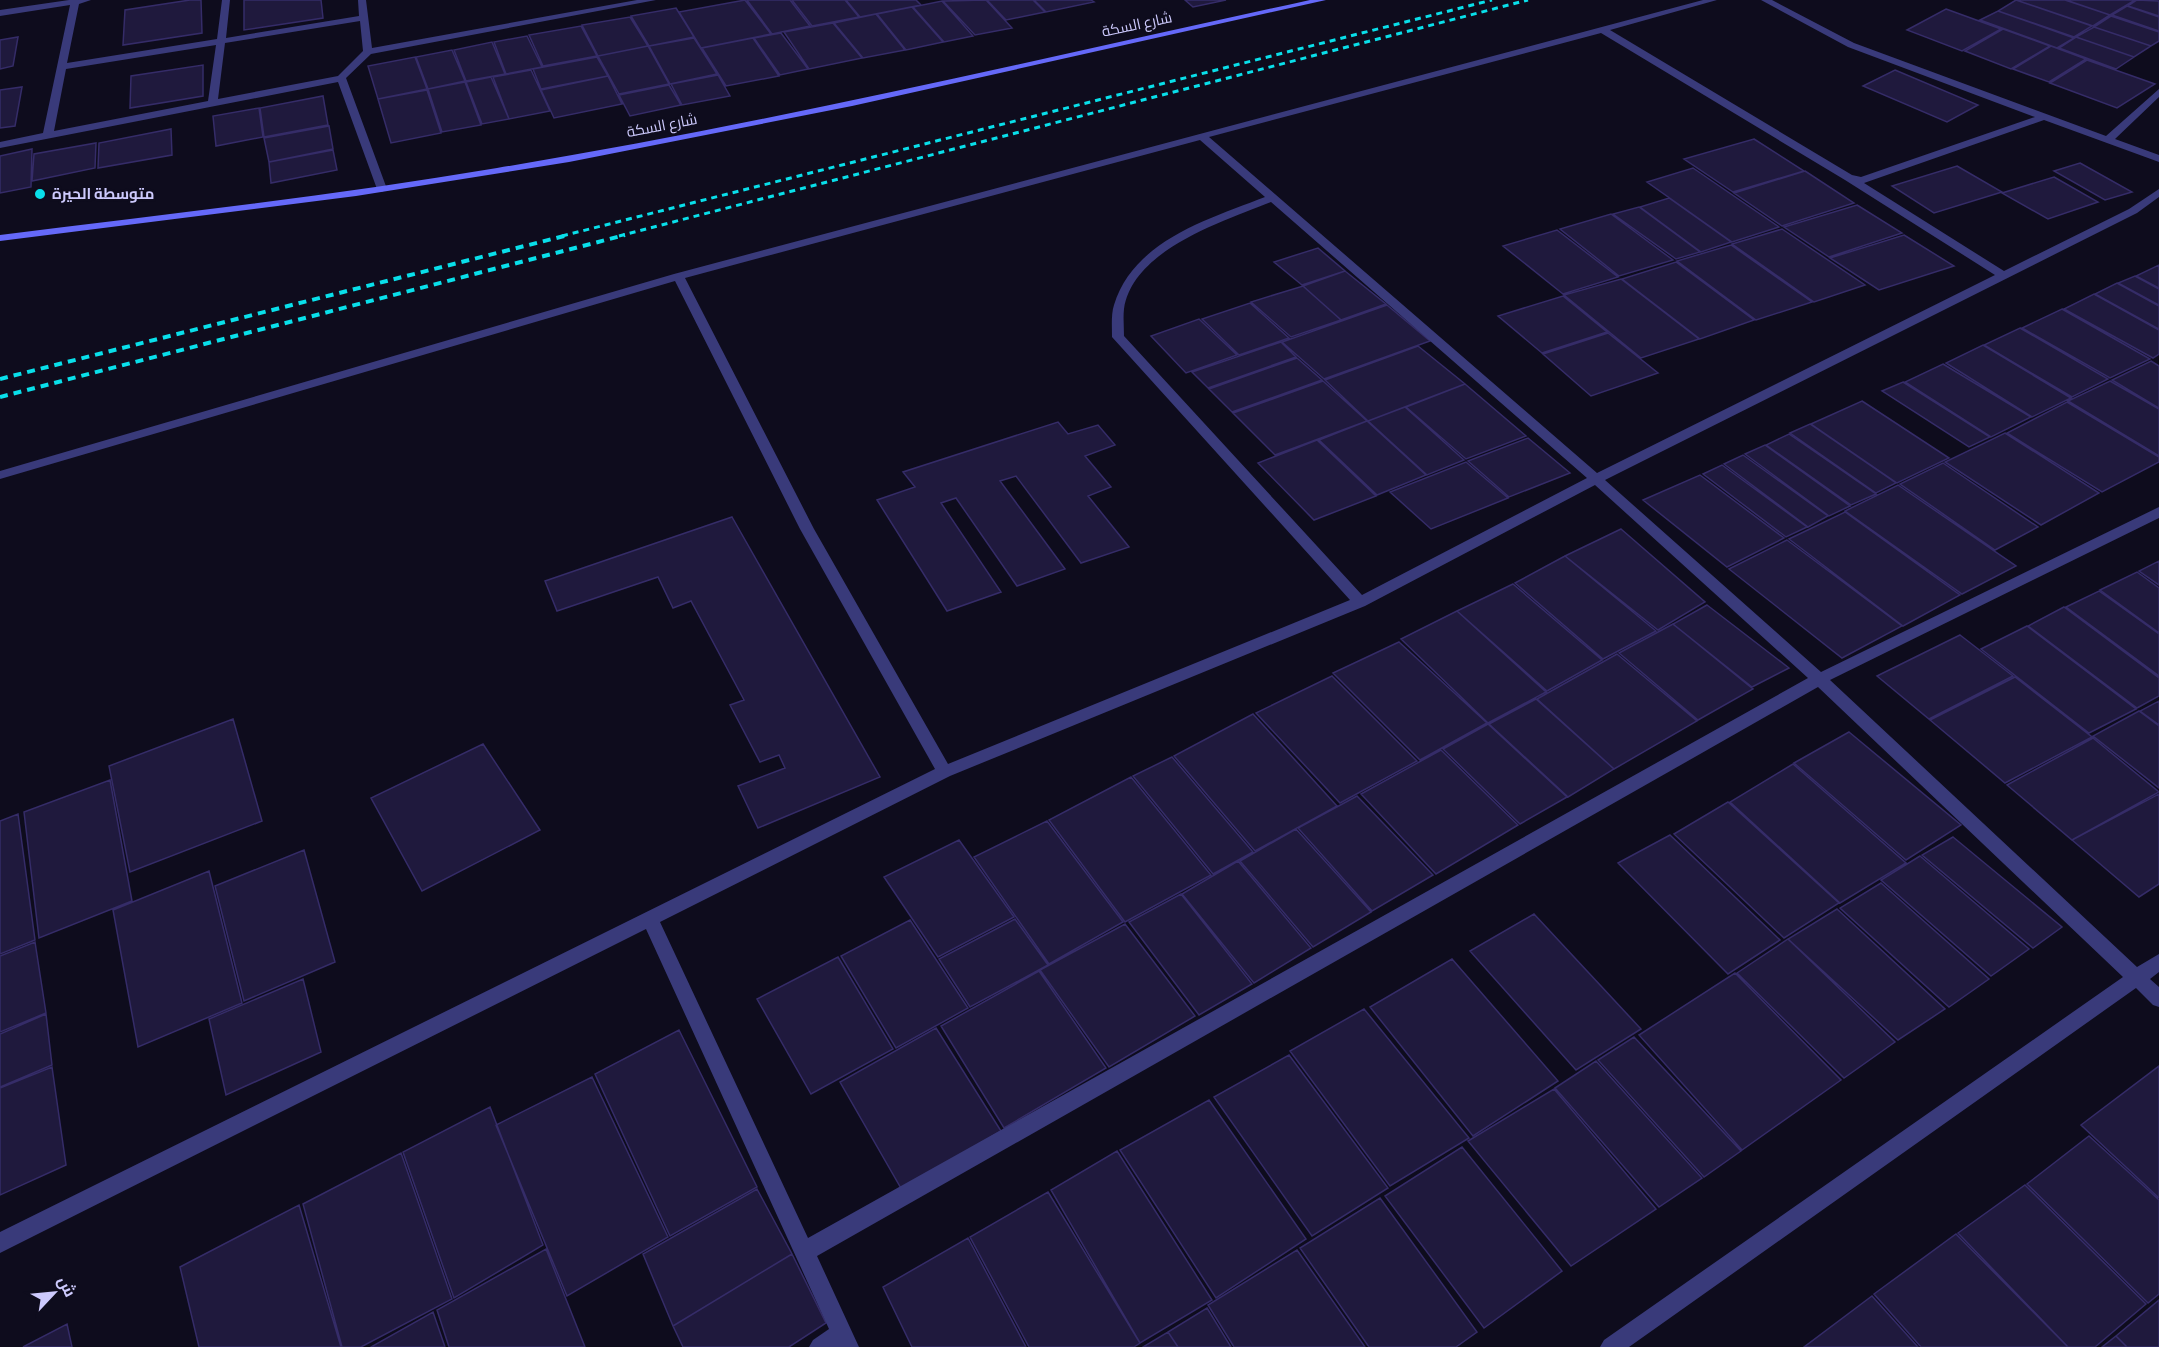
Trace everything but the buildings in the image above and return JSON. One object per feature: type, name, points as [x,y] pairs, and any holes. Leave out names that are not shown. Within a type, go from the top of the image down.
[{"type":"street","points":[[0,13],[87,0]]},
{"type":"street","points":[[213,104],[226,0]]},
{"type":"street","points":[[362,0],[368,52]]},
{"type":"street","points":[[0,145],[341,78],[368,52],[652,0]]},
{"type":"street","name":"شارع السكة","points":[[0,238],[382,189],[657,143],[1322,0]]},
{"type":"street","points":[[0,475],[678,276],[1713,0]]},
{"type":"street","points":[[1765,0],[1851,45],[2159,159]]},
{"type":"street","points":[[48,135],[75,1]]},
{"type":"street","points":[[62,67],[364,18]]},
{"type":"street","points":[[1603,30],[1849,178],[2004,276]]},
{"type":"street","points":[[341,78],[382,189]]},
{"type":"street","points":[[2109,139],[2159,92]]},
{"type":"street","points":[[1849,178],[1862,180],[2046,116]]},
{"type":"street","points":[[1203,137],[1596,479],[1819,679],[2159,999]]},
{"type":"street","points":[[0,1243],[944,772],[1360,602],[1596,479],[2133,212],[2159,192]]},
{"type":"street","points":[[1274,197],[1170,241],[1126,281],[1116,319],[1119,337],[1360,602]]},
{"type":"street","points":[[678,276],[807,529],[944,772]]},
{"type":"street","points":[[804,1252],[1819,679],[2159,512]]},
{"type":"street","points":[[651,920],[844,1340],[820,1347]]},
{"type":"street","points":[[1611,1347],[2135,976],[2159,962]]},
{"type":"railway","points":[[562,236],[1492,0]]},
{"type":"railway","points":[[619,236],[1528,0]]},
{"type":"railway","points":[[0,379],[568,235]]},
{"type":"railway","points":[[0,397],[625,235]]},
{"type":"place","name":"متوسطة الحيرة","points":[[40,194]]}]
